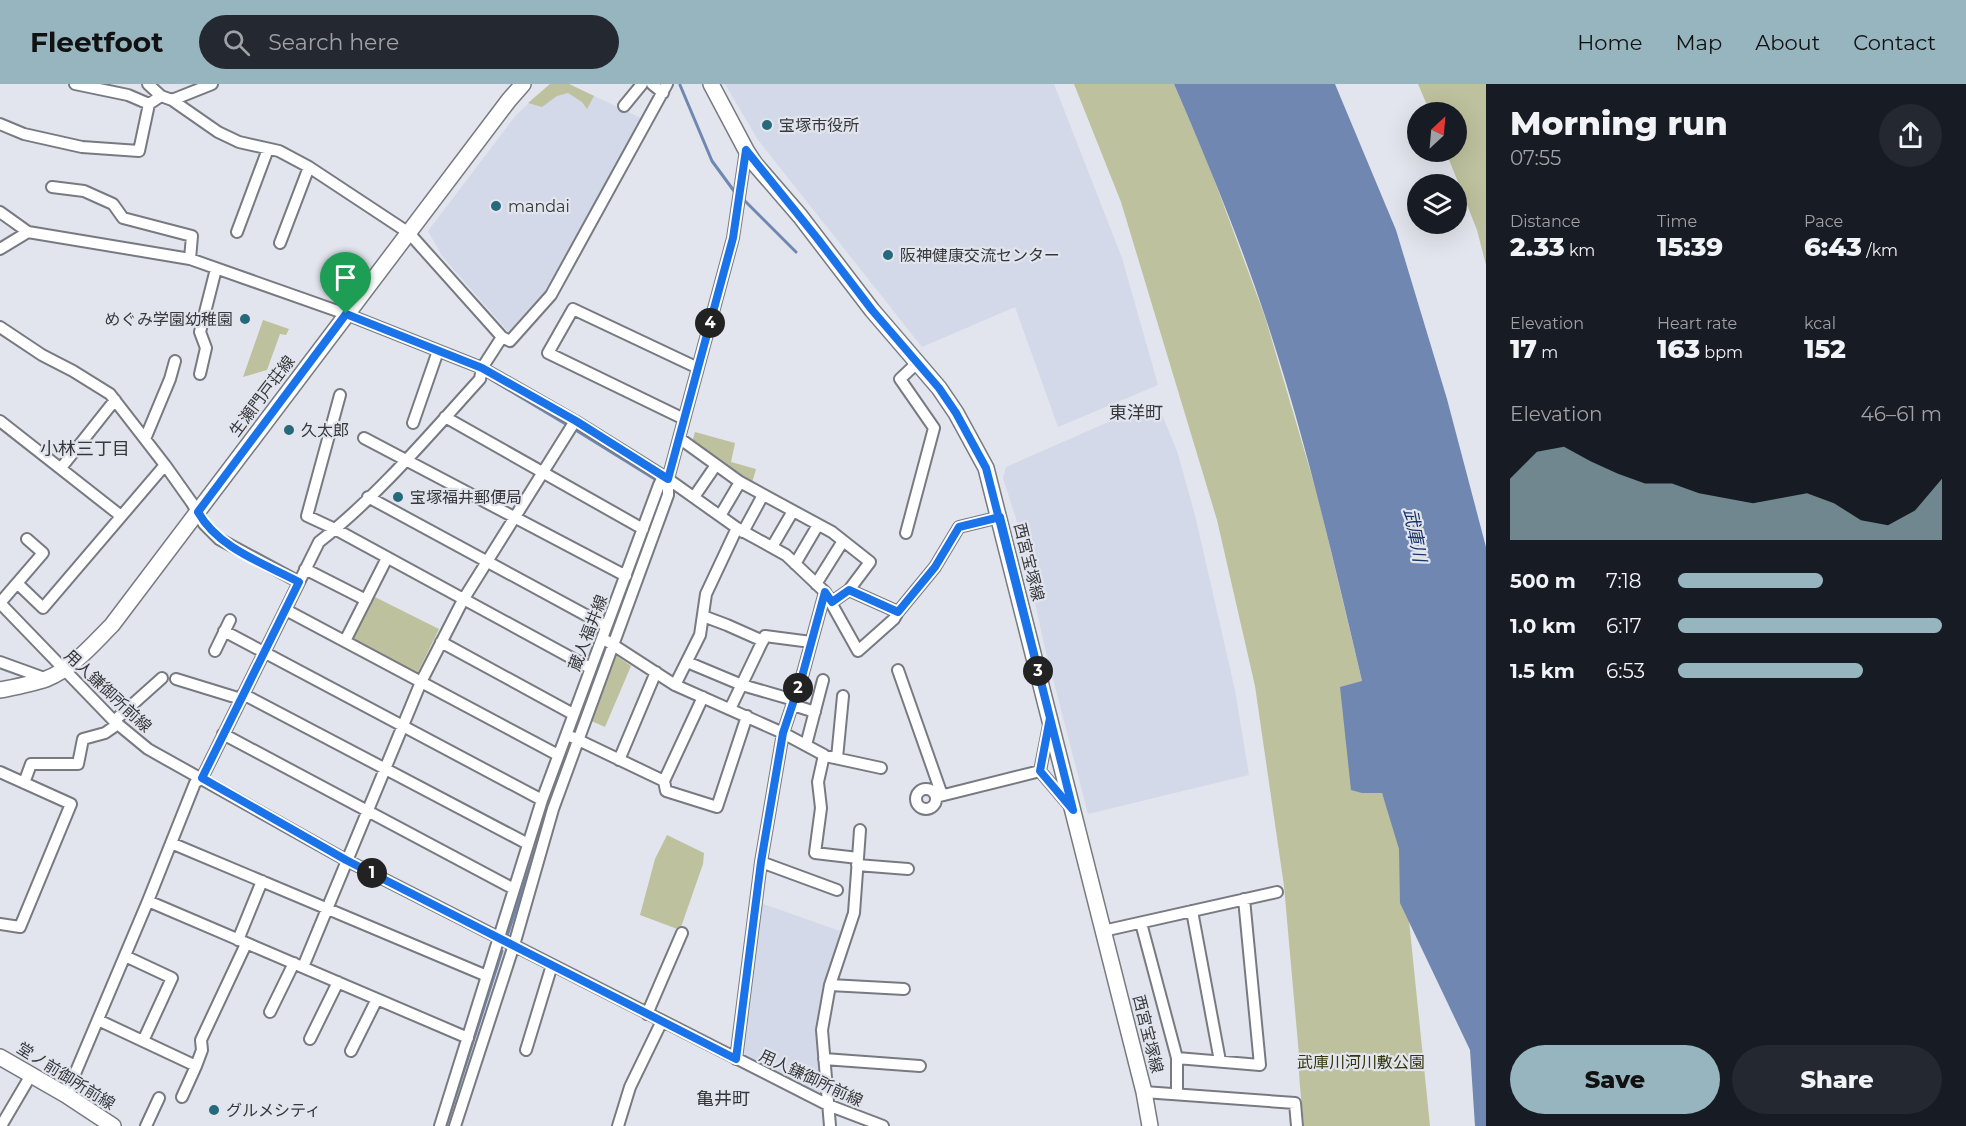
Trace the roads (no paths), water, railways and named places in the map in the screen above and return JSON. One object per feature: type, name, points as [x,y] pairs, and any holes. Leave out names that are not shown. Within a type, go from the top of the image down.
[{"type":"main road","name":"生瀬門戸荘線","points":[[0,690],[47,679],[84,652],[112,625],[346,314],[523,84]]},
{"type":"main road","name":"西宮宝塚線","points":[[711,84],[746,150],[872,310],[939,388],[956,413],[986,468],[1144,1092],[1150,1126]]},
{"type":"main road","name":"堂ノ前御所前線","points":[[0,1057],[66,1095],[113,1126]]},
{"type":"street","points":[[75,84],[128,95],[149,104]]},
{"type":"street","points":[[148,84],[161,96],[172,100],[218,132],[239,141],[280,152],[309,167],[409,233],[501,337],[510,341],[551,295],[665,88],[652,84]]},
{"type":"street","points":[[172,100],[212,84]]},
{"type":"street","points":[[624,106],[642,84]]},
{"type":"street","points":[[0,124],[24,134],[82,147],[139,150],[149,104],[161,96]]},
{"type":"street","points":[[237,232],[268,149]]},
{"type":"street","name":"蔵人福井線","points":[[440,1126],[558,754],[572,737],[573,714],[643,528],[680,438],[733,238],[746,150]]},
{"type":"street","points":[[280,243],[309,167]]},
{"type":"street","points":[[52,187],[84,191],[113,204],[123,218],[192,236],[190,259]]},
{"type":"street","points":[[0,212],[28,232],[190,259],[346,314],[482,368],[576,421],[663,482],[694,497],[740,530],[786,555],[828,597],[858,651],[894,619],[935,567],[959,527],[1000,517]]},
{"type":"street","points":[[0,249],[28,232]]},
{"type":"street","points":[[200,374],[206,348],[200,332],[216,268]]},
{"type":"street","points":[[684,419],[548,353],[573,309],[698,368]]},
{"type":"street","points":[[0,327],[42,355],[73,370],[110,394],[165,465],[204,524],[219,539],[299,582]]},
{"type":"street","points":[[66,1095],[195,783],[202,778],[319,542],[405,461],[480,379],[482,368],[501,337]]},
{"type":"street","points":[[414,423],[438,351]]},
{"type":"street","points":[[145,439],[175,361]]},
{"type":"street","points":[[906,533],[934,428],[900,379],[917,363]]},
{"type":"street","points":[[340,394],[307,516],[590,668]]},
{"type":"street","points":[[61,468],[115,400]]},
{"type":"street","points":[[445,417],[643,528]]},
{"type":"street","points":[[0,421],[122,516]]},
{"type":"street","points":[[270,1012],[298,965],[326,908],[421,682],[441,642],[486,561],[576,421]]},
{"type":"street","points":[[364,438],[626,576]]},
{"type":"street","points":[[680,438],[740,483],[818,525],[870,562],[849,590],[828,597]]},
{"type":"street","points":[[17,583],[44,608],[165,465]]},
{"type":"street","points":[[694,497],[716,465]]},
{"type":"street","points":[[455,1126],[514,945],[572,737],[613,644],[668,495],[663,482]]},
{"type":"street","points":[[720,516],[740,483]]},
{"type":"street","points":[[675,685],[700,635],[706,594],[740,530],[763,495]]},
{"type":"street","points":[[368,497],[606,626]]},
{"type":"street","points":[[772,548],[793,511]]},
{"type":"street","points":[[795,564],[818,525]]},
{"type":"street","points":[[0,603],[43,553],[27,539]]},
{"type":"street","points":[[816,584],[843,541]]},
{"type":"street","points":[[345,641],[387,558]]},
{"type":"street","points":[[305,569],[366,600]]},
{"type":"street","points":[[849,590],[898,612]]},
{"type":"street","points":[[736,1059],[761,862],[783,733],[811,642],[828,597]]},
{"type":"street","name":"用人鎌御所前線","points":[[0,603],[62,670],[116,723],[148,749],[346,860],[828,1105],[883,1126]]},
{"type":"street","points":[[286,610],[558,754]]},
{"type":"street","points":[[703,616],[727,624],[763,641]]},
{"type":"street","points":[[215,651],[227,626],[265,651],[542,800]]},
{"type":"street","points":[[730,709],[765,636],[811,642]]},
{"type":"street","points":[[602,637],[675,685],[747,716],[824,755],[881,768]]},
{"type":"street","points":[[441,642],[573,714]]},
{"type":"street","points":[[0,662],[47,679]]},
{"type":"street","points":[[687,662],[814,712]]},
{"type":"street","points":[[898,670],[939,796],[1040,771]]},
{"type":"street","points":[[619,760],[656,672]]},
{"type":"street","points":[[24,783],[31,764],[78,764],[83,739],[105,733],[162,678]]},
{"type":"street","points":[[176,679],[242,697],[528,844]]},
{"type":"street","points":[[806,746],[823,680]]},
{"type":"street","points":[[837,758],[843,696]]},
{"type":"street","points":[[703,697],[664,782],[666,790],[717,807],[747,716]]},
{"type":"street","points":[[1040,771],[1050,718]]},
{"type":"street","points":[[223,734],[514,889]]},
{"type":"street","points":[[572,737],[664,782]]},
{"type":"street","points":[[824,755],[818,782],[821,808],[815,853],[908,869]]},
{"type":"street","points":[[1040,771],[1073,810]]},
{"type":"street","points":[[0,772],[71,804],[20,927],[0,924]]},
{"type":"street","points":[[830,1126],[822,1030],[830,985],[854,913],[860,830]]},
{"type":"street","points":[[171,843],[487,976]]},
{"type":"street","points":[[761,862],[837,890]]},
{"type":"street","points":[[182,1097],[202,1050],[201,1040],[242,942],[262,881]]},
{"type":"street","points":[[1103,931],[1277,892]]},
{"type":"street","points":[[1177,1058],[1260,1065],[1244,899]]},
{"type":"street","points":[[148,901],[468,1038]]},
{"type":"street","points":[[1192,911],[1220,1061]]},
{"type":"street","points":[[1141,923],[1177,1058],[1177,1094]]},
{"type":"street","points":[[647,1014],[682,933]]},
{"type":"street","points":[[125,956],[172,978],[143,1041]]},
{"type":"street","points":[[526,1050],[552,965]]},
{"type":"street","points":[[310,1039],[338,982]]},
{"type":"street","points":[[830,985],[904,989]]},
{"type":"street","points":[[351,1052],[377,999]]},
{"type":"street","points":[[98,1020],[196,1066]]},
{"type":"street","points":[[618,1126],[630,1087],[662,1021]]},
{"type":"street","points":[[824,1059],[920,1066]]},
{"type":"street","points":[[1,1126],[31,1075]]},
{"type":"street","points":[[1144,1092],[1295,1103],[1297,1126]]},
{"type":"street","points":[[146,1126],[159,1098]]},
{"type":"water","name":"武庫川","points":[[1174,84],[1335,84],[1396,230],[1447,399],[1486,547],[1486,1126],[1475,1126],[1470,1050],[1400,903],[1399,849],[1382,793],[1362,793],[1351,790],[1340,687],[1362,681],[1329,543],[1306,452],[1265,316],[1222,199]]},
{"type":"waterway","points":[[680,85],[712,161],[734,191]]},
{"type":"waterway","points":[[744,200],[796,252]]},
{"type":"waterway","points":[[492,380],[569,426]]},
{"type":"waterway","points":[[574,429],[658,481]]},
{"type":"waterway","points":[[635,563],[663,491]]},
{"type":"waterway","points":[[573,734],[592,681]]},
{"type":"waterway","points":[[507,936],[571,741]]},
{"type":"waterway","points":[[446,1126],[502,951]]},
{"type":"place","name":"宝塚市役所","points":[[767,125]]},
{"type":"place","name":"mandai","points":[[496,206]]},
{"type":"place","name":"阪神健康交流センター","points":[[888,255]]},
{"type":"place","name":"めぐみ学園幼稚園","points":[[245,319]]},
{"type":"place","name":"久太郎","points":[[289,430]]},
{"type":"place","name":"宝塚福井郵便局","points":[[398,497]]},
{"type":"place","name":"グルメシティ","points":[[214,1110]]},
{"type":"district","name":"東洋町","points":[[1136,413]]},
{"type":"district","name":"小林三丁目","points":[[85,449]]},
{"type":"district","name":"亀井町","points":[[723,1099]]},
{"type":"park label","name":"武庫川河川敷公園","points":[[1361,1062]]}]
